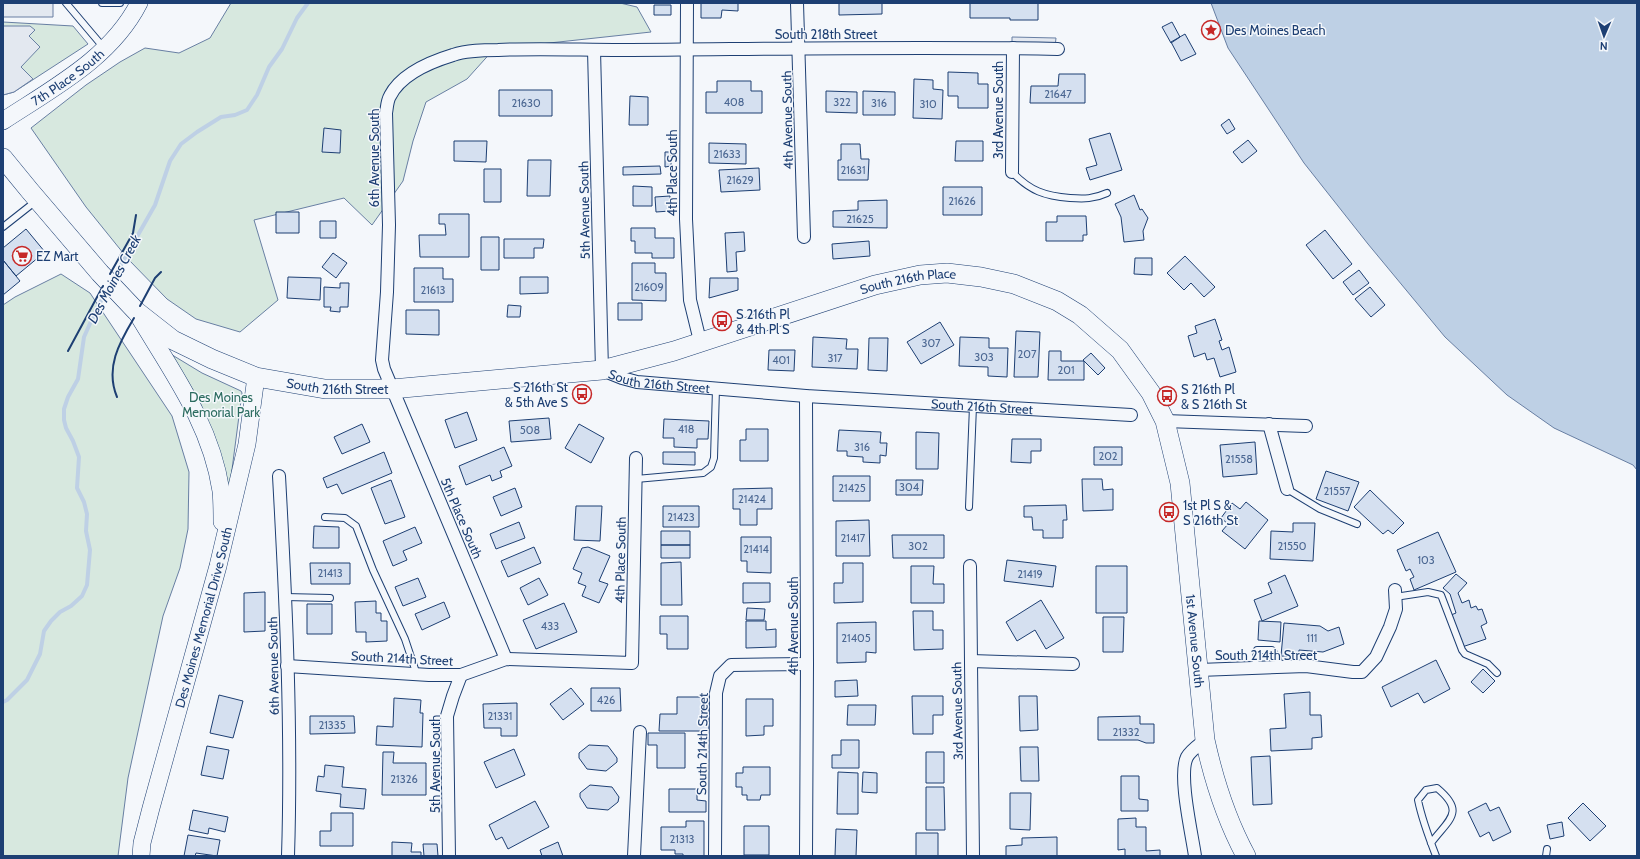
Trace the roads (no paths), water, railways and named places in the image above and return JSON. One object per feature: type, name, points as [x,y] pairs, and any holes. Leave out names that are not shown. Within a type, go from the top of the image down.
[{"type":"main road","name":"7th Place South","points":[[3,121],[72,75],[105,49],[125,27],[139,3]]},
{"type":"main road","name":"South 216th Street","points":[[3,158],[100,273],[136,312],[174,340],[212,359],[256,377],[325,389],[392,389],[602,370]]},
{"type":"main road","name":"South 216th Place","points":[[602,370],[674,350],[882,283],[920,275],[947,273],[981,277],[1014,284],[1057,302],[1080,316],[1120,350],[1152,393],[1165,421]]},
{"type":"main road","points":[[136,312],[188,396],[201,422],[215,463],[221,492],[222,526],[218,566]]},
{"type":"main road","name":"Des Moines Memorial Drive South","points":[[141,856],[142,844],[151,808],[218,566],[247,444],[256,377]]},
{"type":"main road","name":"1st Avenue South","points":[[1165,421],[1180,483],[1205,740],[1213,776],[1225,812],[1246,856]]},
{"type":"street","name":"4th Place South","points":[[687,3],[686,218],[690,300],[700,341]]},
{"type":"street","name":"4th Avenue South","points":[[797,3],[804,237]]},
{"type":"street","name":"6th Avenue South","points":[[392,389],[384,373],[382,360],[388,292],[389,225],[386,162],[386,113],[388,98],[406,77],[424,66],[454,54],[483,50],[540,48],[594,50]]},
{"type":"street","name":"3rd Avenue South","points":[[1012,172],[1013,48]]},
{"type":"street","name":"South 218th Street","points":[[594,50],[1058,49]]},
{"type":"street","name":"5th Avenue South","points":[[594,50],[602,370]]},
{"type":"street","name":"South 216th Street","points":[[602,370],[637,382],[806,396],[1131,415]]},
{"type":"street","name":"5th Place South","points":[[392,389],[506,659]]},
{"type":"street","name":"4th Avenue South","points":[[806,396],[808,664],[806,856]]},
{"type":"street","points":[[1165,421],[1306,426]]},
{"type":"street","points":[[1269,424],[1287,489]]},
{"type":"street","name":"4th Place South","points":[[632,662],[636,458]]},
{"type":"street","name":"6th Avenue South","points":[[279,476],[287,666],[289,809],[288,856]]},
{"type":"street","name":"3rd Avenue South","points":[[970,566],[972,856]]},
{"type":"street","name":"South 214th Street","points":[[1199,670],[1306,666],[1362,672],[1376,657],[1390,626],[1396,609],[1395,593]]},
{"type":"street","name":"South 214th Street","points":[[287,666],[417,675],[461,675],[506,659],[632,662]]},
{"type":"street","points":[[970,661],[1073,664]]},
{"type":"street","name":"South 214th Street","points":[[715,856],[716,693],[720,676],[731,665],[808,664]]},
{"type":"street","name":"5th Avenue South","points":[[449,856],[447,716],[461,675]]},
{"type":"street","points":[[634,856],[640,732]]},
{"type":"street","points":[[1195,856],[1183,776],[1186,758],[1192,750],[1205,740]]},
{"type":"lane","points":[[66,3],[105,49]]},
{"type":"lane","points":[[102,3],[120,3]]},
{"type":"lane","points":[[1012,172],[1029,186],[1047,195],[1089,199],[1107,193]]},
{"type":"lane","points":[[3,227],[37,200]]},
{"type":"lane","points":[[636,479],[703,473],[711,467],[714,458],[716,388]]},
{"type":"lane","points":[[969,507],[973,406]]},
{"type":"lane","points":[[1287,489],[1320,508],[1357,524]]},
{"type":"lane","points":[[325,517],[345,518],[356,526],[373,570],[405,639],[417,675]]},
{"type":"lane","points":[[1395,593],[1428,592],[1441,596],[1462,650],[1465,654],[1488,664],[1497,673]]},
{"type":"lane","points":[[285,597],[330,598]]},
{"type":"lane","points":[[1255,667],[1257,650],[1263,649],[1272,650],[1277,657],[1280,666]]},
{"type":"lane","points":[[1432,843],[1453,814],[1453,806],[1445,795],[1437,788],[1426,790],[1418,800],[1421,814],[1436,856]]},
{"type":"lane","points":[[1546,856],[1547,849]]},
{"type":"water","points":[[1211,3],[1637,3],[1637,470],[1633,465],[1554,428],[1507,395],[1445,337],[1368,244],[1304,163],[1228,48]]},
{"type":"waterway","name":"Des Moines Creek","points":[[113,279],[155,205],[170,161],[181,144],[221,117],[235,115],[247,110],[257,95],[269,67],[282,49],[297,18],[308,3]]},
{"type":"waterway","name":"Des Moines Creek","points":[[3,702],[7,700],[27,680],[40,654],[44,631],[51,621],[60,612],[71,606],[82,596],[87,585],[90,550],[86,531],[87,514],[84,502],[77,488],[79,457],[66,428],[64,409],[68,397],[78,379],[84,337],[108,288]]},
{"type":"place","name":"Des Moines Beach","points":[[1211,30]]},
{"type":"place","name":"EZ Mart","points":[[22,256]]},
{"type":"place","name":"S 216th Pl & 4th Pl S","points":[[722,321]]},
{"type":"place","name":"S 216th St & 5th Ave S","points":[[582,394]]},
{"type":"place","name":"S 216th Pl & S 216th St","points":[[1167,396]]},
{"type":"place","name":"1st Pl S & S 216th St","points":[[1169,512]]},
{"type":"park label","name":"Des Moines Memorial Park","points":[[221,404]]}]
